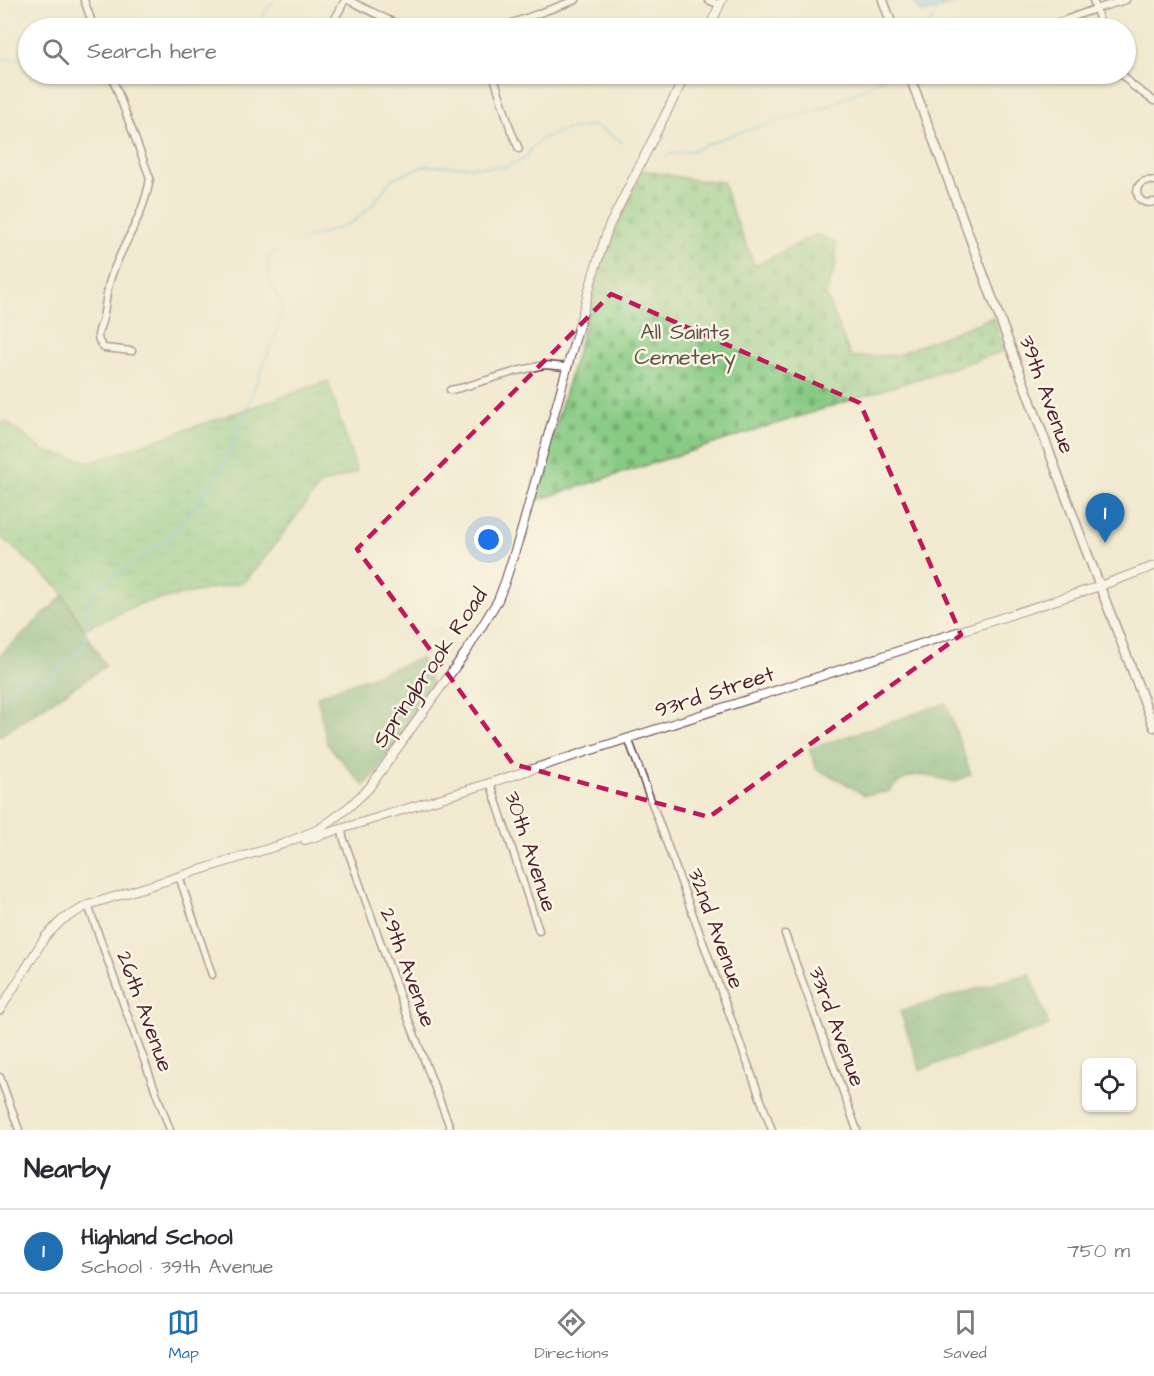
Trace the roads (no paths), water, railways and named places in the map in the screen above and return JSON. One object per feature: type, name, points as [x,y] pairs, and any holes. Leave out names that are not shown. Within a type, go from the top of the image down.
[{"type":"main road","points":[[883,0],[889,18]]},
{"type":"main road","points":[[889,0],[892,18]]},
{"type":"main road","name":"39th Avenue","points":[[913,84],[1154,727]]},
{"type":"street","points":[[84,0],[90,18]]},
{"type":"street","points":[[336,18],[347,0],[384,18]]},
{"type":"street","points":[[526,18],[576,0]]},
{"type":"street","points":[[708,0],[721,2],[714,18]]},
{"type":"street","points":[[1093,0],[1098,18]]},
{"type":"street","points":[[1070,18],[1126,0]]},
{"type":"street","points":[[115,84],[150,178],[142,210],[106,293],[103,320],[98,336],[104,348],[132,351]]},
{"type":"street","points":[[496,84],[519,149]]},
{"type":"street","name":"Springbrook Road","points":[[0,1010],[45,937],[62,920],[88,905],[283,844],[319,829],[339,815],[369,788],[378,776],[468,649],[498,600],[521,532],[609,226],[681,84]]},
{"type":"street","points":[[1131,84],[1154,101]]},
{"type":"street","points":[[1154,181],[1146,180],[1140,184],[1137,191],[1143,201],[1154,202]]},
{"type":"street","points":[[450,390],[544,365],[568,367]]},
{"type":"street","name":"93rd Street","points":[[283,844],[342,829],[628,738],[1154,566]]},
{"type":"street","name":"32nd Avenue","points":[[628,738],[772,1130]]},
{"type":"street","name":"30th Avenue","points":[[490,782],[539,931]]},
{"type":"street","name":"29th Avenue","points":[[339,815],[344,837],[403,1006],[451,1130]]},
{"type":"street","points":[[179,876],[212,975]]},
{"type":"street","name":"26th Avenue","points":[[88,905],[170,1130]]},
{"type":"street","name":"33rd Avenue","points":[[785,934],[857,1130]]},
{"type":"street","points":[[0,1077],[19,1130]]},
{"type":"water","points":[[914,0],[965,0],[922,14],[914,5]]},
{"type":"waterway","points":[[262,18],[274,0]]},
{"type":"waterway","points":[[933,18],[939,7]]},
{"type":"waterway","points":[[0,61],[18,58]]},
{"type":"waterway","points":[[666,155],[691,151],[731,135],[818,110],[872,84]]},
{"type":"waterway","points":[[300,241],[356,220],[375,202],[391,179],[425,166],[505,167],[524,159],[533,146],[543,138],[562,131],[593,125],[623,142]]},
{"type":"waterway","points":[[0,697],[9,691],[19,676],[38,684],[53,676],[61,664],[72,658],[84,644],[89,599],[112,577],[167,539],[205,493],[227,459],[275,335],[283,305],[270,282],[267,260],[276,251]]},
{"type":"place","name":"Highland School","points":[[1105,543]]},
{"type":"park label","name":"All Saints Cemetery","points":[[685,344]]}]
